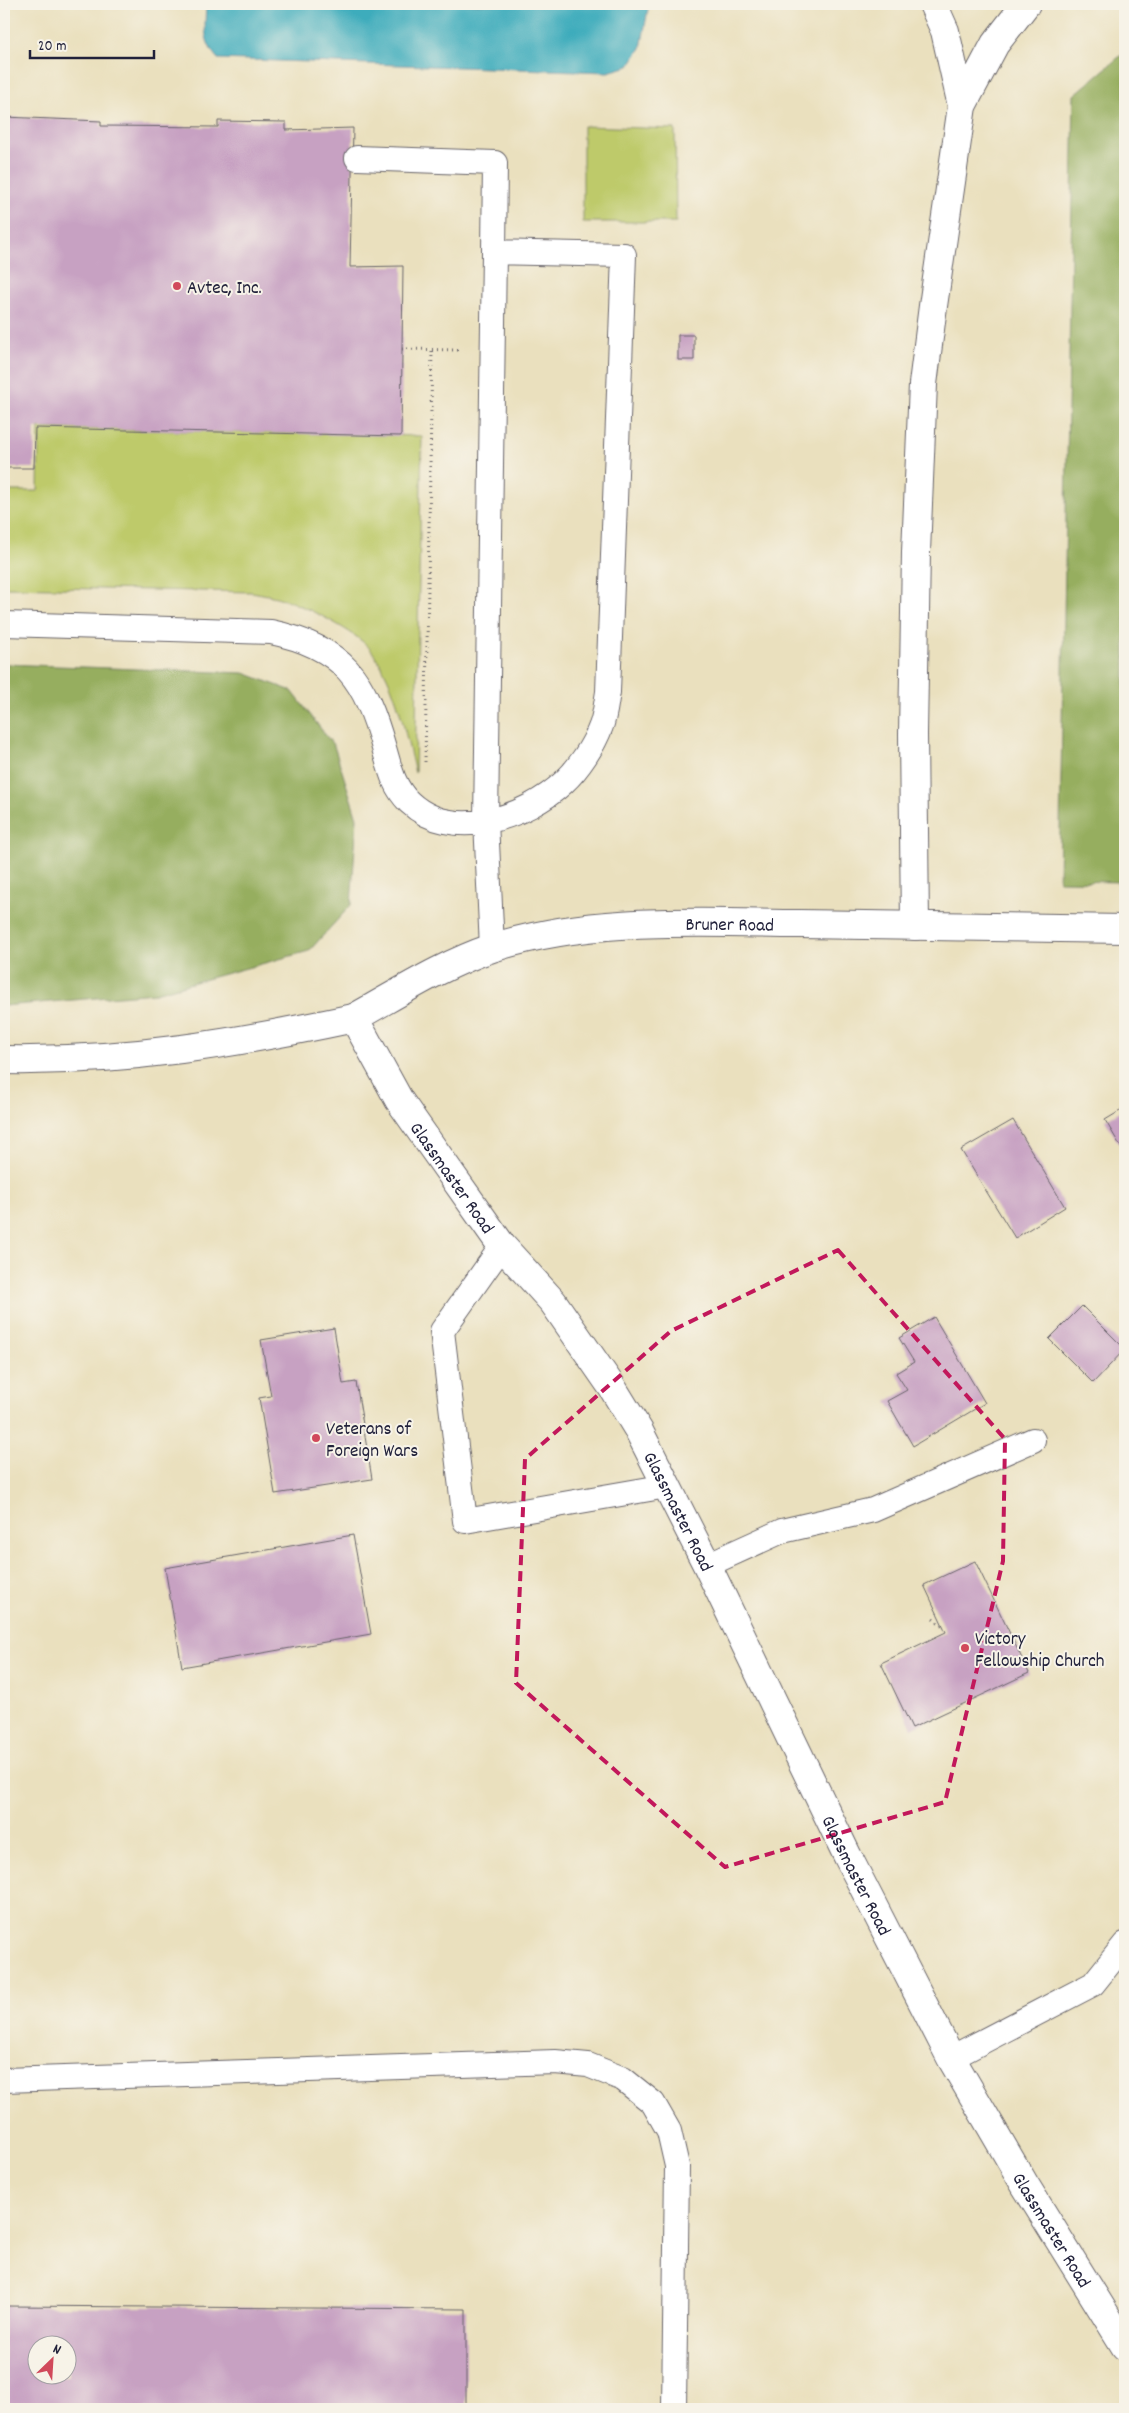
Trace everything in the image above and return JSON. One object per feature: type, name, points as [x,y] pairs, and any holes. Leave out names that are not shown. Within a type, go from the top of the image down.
[{"type":"street","points":[[933,4],[945,31],[962,106]]},
{"type":"street","points":[[915,926],[913,734],[916,552],[923,394],[933,306],[962,106],[994,44],[1026,4]]},
{"type":"street","name":"Bruner Road","points":[[354,1018],[437,972],[492,948],[548,935],[604,926],[697,923],[1125,929]]},
{"type":"street","points":[[4,1060],[44,1061],[162,1053],[234,1043],[354,1018]]},
{"type":"street","name":"Glassmaster Road","points":[[354,1018],[399,1100],[502,1246],[553,1302],[612,1386],[667,1486],[707,1565],[848,1856],[951,2058],[1025,2185],[1125,2346]]},
{"type":"lane","points":[[357,158],[495,163],[494,351],[486,821],[492,948]]},
{"type":"lane","points":[[4,624],[271,632],[295,637],[318,646],[336,658],[361,687],[370,702],[393,780],[409,802],[425,814],[455,823],[486,821],[514,812],[542,799],[565,782],[585,756],[602,725],[608,692],[624,255],[494,252]]},
{"type":"lane","points":[[502,1246],[442,1331],[465,1521],[667,1486]]},
{"type":"lane","points":[[707,1565],[782,1531],[872,1510],[1033,1440]]},
{"type":"lane","points":[[951,2058],[1092,1984],[1125,1944]]},
{"type":"lane","points":[[4,2080],[556,2062],[588,2066],[623,2079],[653,2103],[669,2131],[677,2166],[674,2409]]},
{"type":"path","points":[[402,349],[494,351]]},
{"type":"path","points":[[425,814],[432,350]]},
{"type":"path","points":[[933,1619],[943,1626]]},
{"type":"highlighted area","points":[[838,1250],[1005,1439],[1003,1561],[945,1802],[725,1867],[516,1683],[525,1459],[671,1331]]},
{"type":"green space","points":[[1125,52],[1125,882],[1059,881],[1074,95]]},
{"type":"green space","points":[[583,126],[675,129],[676,222],[583,222]]},
{"type":"green space","points":[[39,428],[422,436],[415,773],[404,725],[394,693],[380,663],[371,650],[355,636],[332,621],[307,609],[282,599],[252,592],[4,587],[4,491],[38,491]]},
{"type":"green space","points":[[4,664],[244,673],[292,691],[334,746],[357,818],[351,905],[309,951],[155,993],[4,1006]]},
{"type":"water","points":[[206,4],[649,4],[641,48],[629,66],[608,72],[218,59],[207,40],[205,27]]},
{"type":"building","name":"Avtec, Inc.","points":[[4,117],[101,121],[101,126],[218,127],[218,121],[286,122],[286,130],[353,128],[350,267],[403,266],[401,436],[35,428],[34,468],[4,468]]},
{"type":"building","points":[[678,335],[694,335],[694,360],[678,360]]},
{"type":"building","points":[[1125,1108],[1125,1154],[1105,1120]]},
{"type":"building","points":[[1013,1120],[1065,1207],[1015,1238],[961,1150]]},
{"type":"building","points":[[1082,1306],[1125,1349],[1093,1383],[1049,1339]]},
{"type":"building","points":[[934,1317],[985,1403],[913,1446],[887,1401],[907,1390],[896,1373],[914,1362],[899,1338]]},
{"type":"building","name":"Veterans of Foreign Wars","points":[[334,1328],[343,1384],[356,1382],[372,1479],[275,1494],[259,1398],[271,1396],[261,1340]]},
{"type":"building","points":[[353,1535],[371,1634],[182,1667],[165,1568]]},
{"type":"building","name":"Victory Fellowship Church","points":[[975,1561],[1029,1673],[912,1728],[881,1663],[946,1632],[924,1585]]},
{"type":"building","points":[[4,2306],[466,2309],[466,2409],[4,2409]]},
{"type":"place","name":"Avtec, Inc.","points":[[177,286]]},
{"type":"place","name":"Veterans of Foreign Wars","points":[[316,1438]]},
{"type":"place","name":"Victory Fellowship Church","points":[[965,1648]]}]
